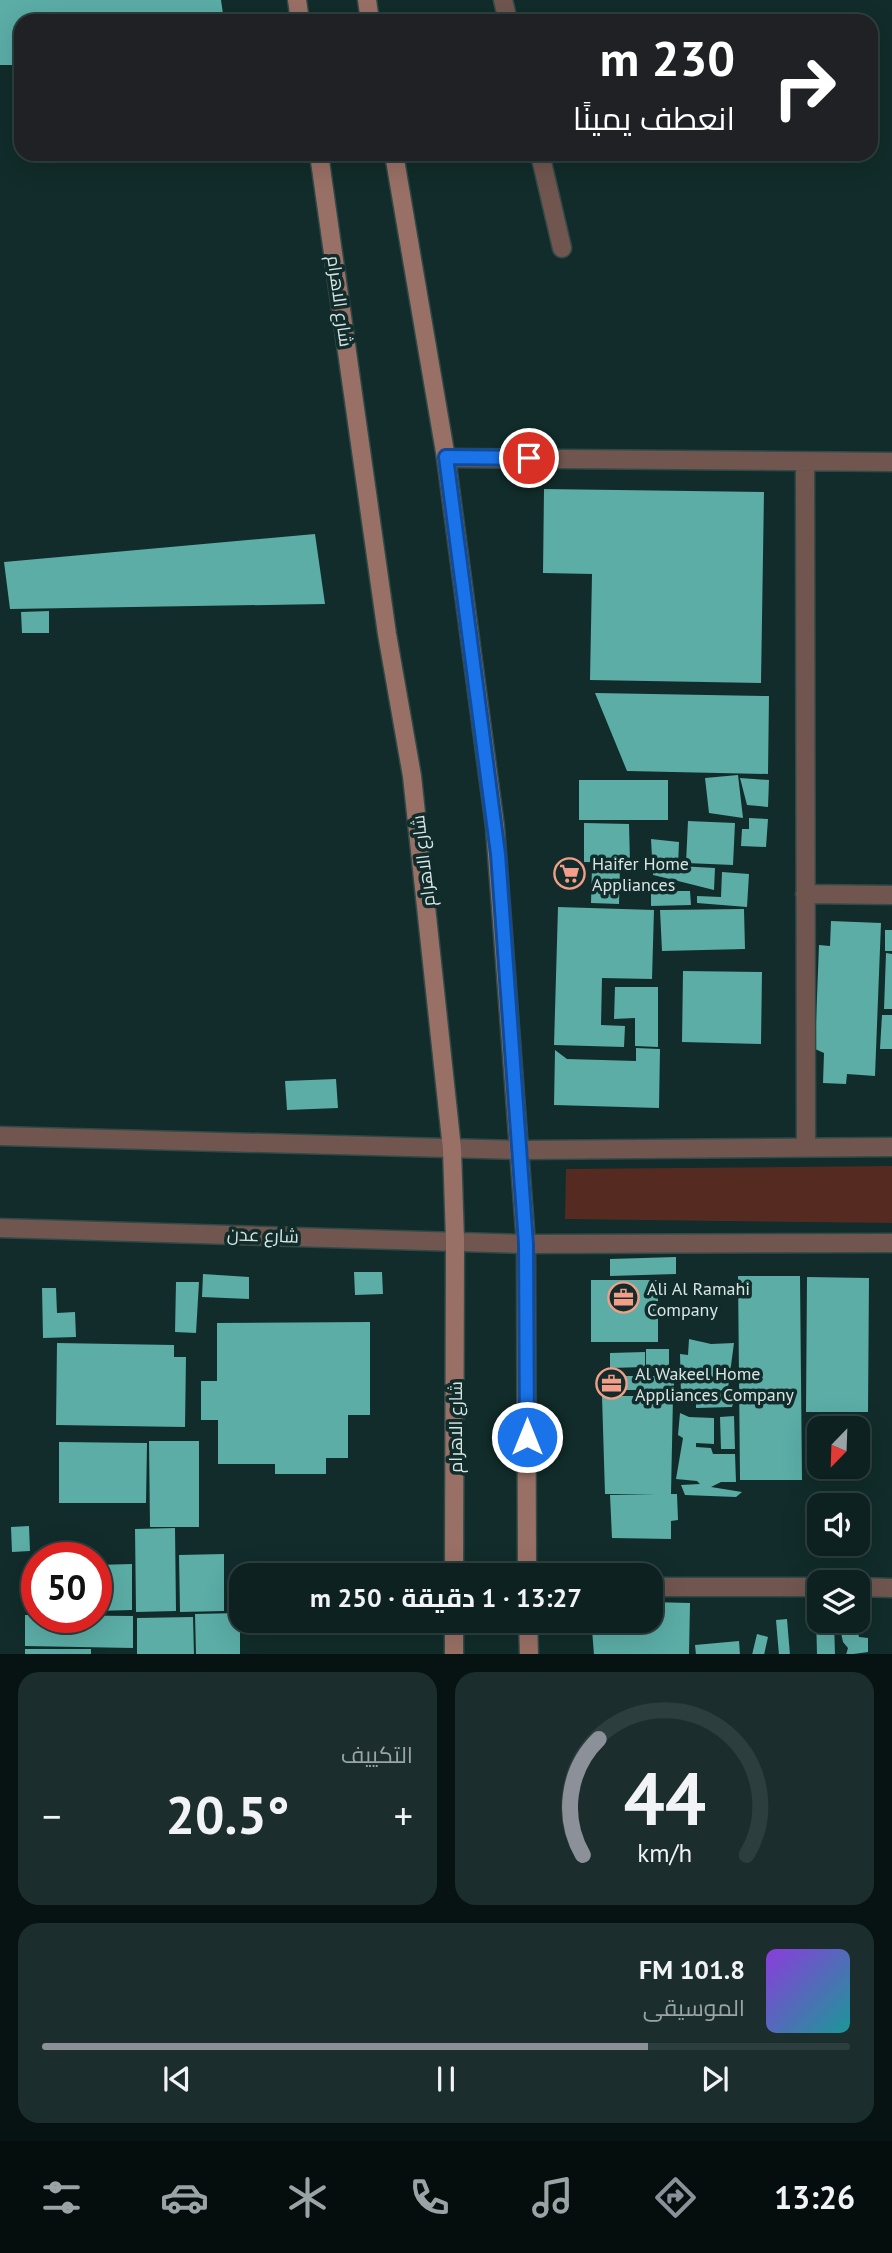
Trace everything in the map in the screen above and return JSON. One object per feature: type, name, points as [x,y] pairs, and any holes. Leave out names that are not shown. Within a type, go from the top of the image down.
[{"type":"main road","name":"شارع الاهرام","points":[[320,161],[387,634],[412,776],[452,1150],[455,1240],[454,1563]]},
{"type":"main road","points":[[395,161],[446,457],[495,827],[526,1244],[527,1563]]},
{"type":"main road","points":[[454,1633],[454,1654]]},
{"type":"main road","points":[[528,1633],[529,1654]]},
{"type":"street","points":[[542,161],[562,248]]},
{"type":"street","points":[[446,457],[892,462]]},
{"type":"street","points":[[805,462],[806,1147]]},
{"type":"street","points":[[805,894],[892,895]]},
{"type":"street","points":[[0,1136],[452,1150],[892,1147]]},
{"type":"street","name":"شارع عدن","points":[[0,1228],[526,1244],[892,1243]]},
{"type":"street","points":[[663,1587],[807,1587]]},
{"type":"street","points":[[870,1587],[892,1588]]},
{"type":"shaded area","points":[[892,1166],[892,1223],[565,1219],[566,1169]]},
{"type":"building","points":[[0,0],[221,0],[223,14],[14,14],[14,65],[0,65]]},
{"type":"building","points":[[544,489],[764,492],[761,683],[590,680],[592,574],[543,573]]},
{"type":"building","points":[[315,534],[325,604],[10,609],[4,562]]},
{"type":"building","points":[[49,611],[49,633],[22,633],[21,612]]},
{"type":"building","points":[[595,693],[769,696],[768,774],[627,771]]},
{"type":"building","points":[[738,775],[743,818],[709,813],[705,778]]},
{"type":"building","points":[[740,778],[769,780],[768,807],[747,805]]},
{"type":"building","points":[[579,780],[668,780],[668,820],[579,820]]},
{"type":"building","points":[[749,818],[768,819],[766,847],[741,846],[742,829],[749,829]]},
{"type":"building","points":[[688,821],[735,823],[733,865],[686,863]]},
{"type":"building","points":[[584,823],[629,824],[630,863],[584,862]]},
{"type":"building","points":[[651,839],[679,842],[678,866],[715,868],[714,890],[653,875]]},
{"type":"building","points":[[592,866],[620,867],[619,904],[591,903]]},
{"type":"building","points":[[722,872],[749,874],[747,907],[697,903],[697,896],[721,897]]},
{"type":"building","points":[[674,880],[674,891],[690,891],[691,905],[651,906],[651,881]]},
{"type":"building","points":[[558,907],[654,910],[652,979],[602,978],[601,1025],[625,1026],[624,1047],[554,1045]]},
{"type":"building","points":[[744,909],[745,949],[662,951],[660,910]]},
{"type":"building","points":[[831,921],[881,923],[875,1076],[847,1074],[846,1084],[823,1083],[824,1053],[815,1049],[819,945],[830,946]]},
{"type":"building","points":[[885,930],[892,930],[892,951],[885,951]]},
{"type":"building","points":[[886,953],[892,954],[892,1009],[884,1009]]},
{"type":"building","points":[[683,971],[762,972],[761,1044],[682,1042]]},
{"type":"building","points":[[615,987],[658,987],[658,1047],[635,1046],[635,1018],[614,1019]]},
{"type":"building","points":[[882,1015],[892,1015],[892,1049],[880,1049]]},
{"type":"building","points":[[636,1048],[660,1049],[659,1108],[554,1105],[555,1050],[567,1059],[636,1061]]},
{"type":"building","points":[[336,1079],[338,1108],[287,1110],[285,1081]]},
{"type":"building","points":[[676,1257],[676,1274],[610,1276],[610,1259]]},
{"type":"building","points":[[354,1272],[382,1272],[383,1294],[355,1295]]},
{"type":"building","points":[[203,1274],[249,1277],[249,1299],[202,1297]]},
{"type":"building","points":[[738,1276],[800,1276],[802,1480],[740,1480]]},
{"type":"building","points":[[807,1277],[869,1278],[868,1412],[806,1412]]},
{"type":"building","points":[[591,1280],[658,1280],[658,1342],[591,1342]]},
{"type":"building","points":[[176,1282],[199,1282],[196,1333],[175,1332]]},
{"type":"building","points":[[42,1288],[56,1288],[57,1313],[75,1312],[76,1337],[43,1338]]},
{"type":"building","points":[[370,1322],[370,1415],[348,1415],[348,1458],[326,1458],[326,1474],[275,1474],[275,1464],[218,1464],[218,1420],[201,1420],[201,1381],[217,1381],[217,1323]]},
{"type":"building","points":[[689,1339],[711,1344],[734,1343],[728,1388],[717,1392],[735,1396],[732,1407],[696,1408],[696,1401],[681,1396],[680,1354],[688,1355]]},
{"type":"building","points":[[57,1343],[174,1345],[174,1357],[186,1357],[185,1427],[56,1425]]},
{"type":"building","points":[[646,1349],[669,1349],[669,1370],[646,1370]]},
{"type":"building","points":[[645,1352],[645,1367],[610,1368],[610,1353]]},
{"type":"building","points":[[610,1376],[674,1376],[674,1390],[611,1390]]},
{"type":"building","points":[[602,1396],[673,1396],[671,1494],[677,1494],[678,1520],[671,1521],[671,1539],[612,1538],[610,1495],[656,1494],[605,1494]]},
{"type":"building","points":[[680,1413],[689,1417],[714,1418],[714,1444],[696,1443],[696,1447],[711,1448],[713,1454],[735,1454],[736,1482],[721,1482],[711,1487],[742,1492],[736,1497],[685,1495],[681,1485],[700,1484],[697,1481],[676,1479],[683,1438],[678,1435]]},
{"type":"building","points":[[734,1416],[735,1449],[721,1449],[720,1417]]},
{"type":"building","points":[[149,1441],[199,1441],[199,1527],[150,1527]]},
{"type":"building","points":[[59,1442],[147,1443],[146,1503],[59,1503]]},
{"type":"building","points":[[29,1526],[30,1542],[21,1542],[21,1552],[12,1552],[11,1527]]},
{"type":"building","points":[[175,1528],[176,1611],[136,1612],[135,1529]]},
{"type":"building","points":[[224,1554],[224,1611],[180,1612],[179,1555]]},
{"type":"building","points":[[132,1564],[132,1610],[112,1611],[112,1565]]},
{"type":"building","points":[[663,1602],[690,1603],[689,1654],[594,1654],[592,1633],[663,1633]]},
{"type":"building","points":[[229,1613],[229,1633],[240,1633],[240,1654],[196,1654],[195,1614]]},
{"type":"building","points":[[112,1616],[133,1616],[133,1648],[25,1646],[25,1633],[112,1633]]},
{"type":"building","points":[[193,1617],[194,1654],[137,1654],[137,1618]]},
{"type":"building","points":[[787,1619],[790,1654],[779,1654],[776,1620]]},
{"type":"building","points":[[816,1633],[834,1633],[835,1654],[817,1654]]},
{"type":"building","points":[[841,1633],[858,1633],[859,1637],[868,1638],[868,1652],[846,1654],[848,1648]]},
{"type":"building","points":[[757,1634],[768,1637],[764,1654],[752,1654]]},
{"type":"building","points":[[739,1641],[740,1654],[696,1654],[695,1645]]},
{"type":"building","points":[[25,1649],[91,1649],[91,1654],[25,1654]]},
{"type":"place","name":"Haifer Home Appliances","points":[[569,873]]},
{"type":"place","name":"Ali Al Ramahi Company","points":[[624,1298]]},
{"type":"place","name":"Al Wakeel Home Appliances Company","points":[[612,1383]]},
{"type":"route","points":[[527,1437],[526,1244],[498,854],[446,457],[529,458]]}]
